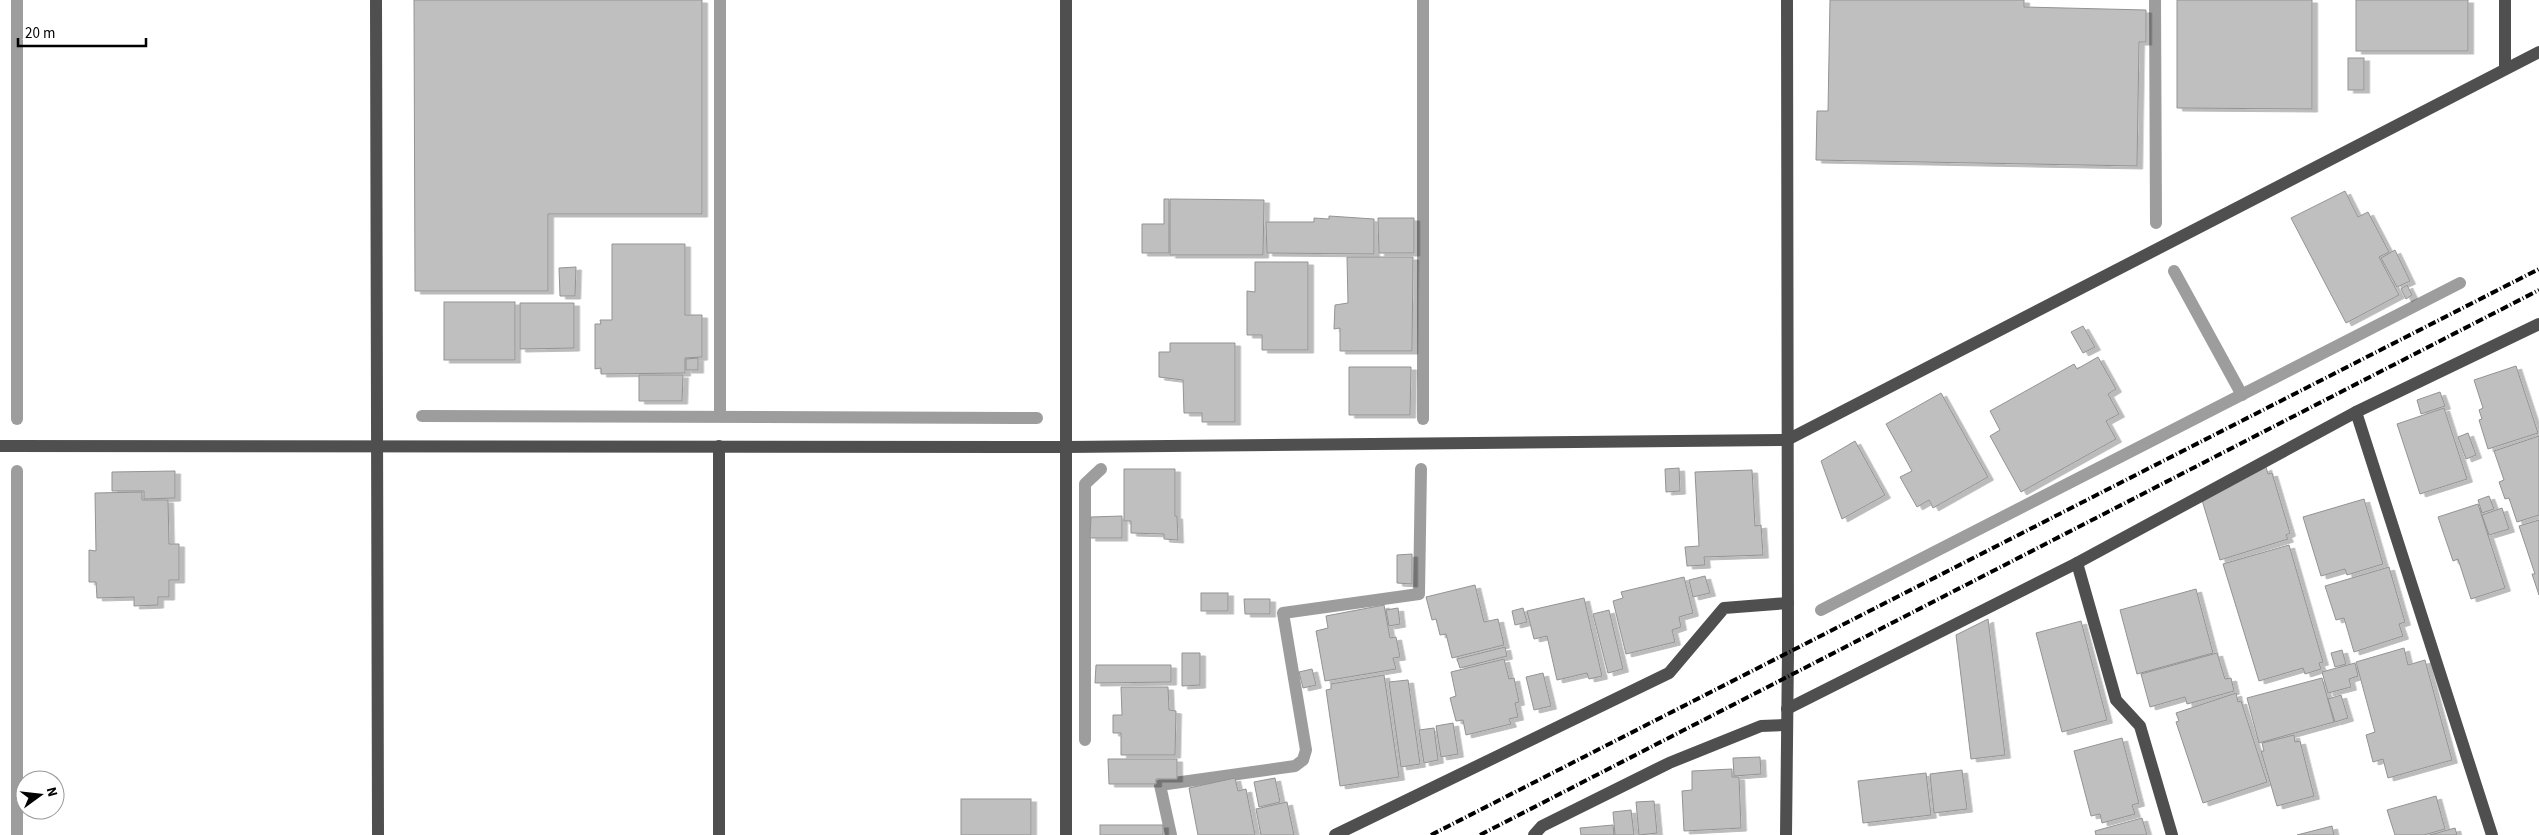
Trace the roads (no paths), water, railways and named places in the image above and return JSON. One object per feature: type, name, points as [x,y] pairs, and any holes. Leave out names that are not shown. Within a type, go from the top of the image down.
[{"type":"street","points":[[376,0],[378,835]]},
{"type":"street","points":[[1066,0],[1066,835]]},
{"type":"street","points":[[1786,835],[1788,0]]},
{"type":"street","points":[[2505,0],[2506,70]]},
{"type":"street","points":[[0,446],[1066,447],[1788,440],[2539,52]]},
{"type":"street","points":[[1787,709],[2077,563],[2356,412],[2539,324]]},
{"type":"street","points":[[2356,412],[2492,835]]},
{"type":"street","points":[[719,446],[719,835]]},
{"type":"street","points":[[2077,563],[2116,700],[2140,726],[2172,835]]},
{"type":"street","points":[[1334,835],[1669,673],[1724,608],[1788,603]]},
{"type":"street","points":[[1534,835],[1542,826],[1669,764],[1761,726],[1787,725]]},
{"type":"waterway","points":[[17,0],[17,419]]},
{"type":"waterway","points":[[720,0],[720,416]]},
{"type":"waterway","points":[[1423,0],[1423,419]]},
{"type":"waterway","points":[[2155,0],[2156,223]]},
{"type":"waterway","points":[[2174,271],[2242,395]]},
{"type":"waterway","points":[[1821,610],[2460,283]]},
{"type":"waterway","points":[[422,416],[1037,418]]},
{"type":"waterway","points":[[1085,740],[1085,484],[1101,469]]},
{"type":"waterway","points":[[1171,835],[1160,785],[1295,766],[1303,760],[1306,750],[1283,613],[1419,594],[1421,469]]},
{"type":"waterway","points":[[17,471],[17,835]]},
{"type":"railway","points":[[1431,835],[2539,269]]},
{"type":"railway","points":[[1480,835],[2539,290]]}]
